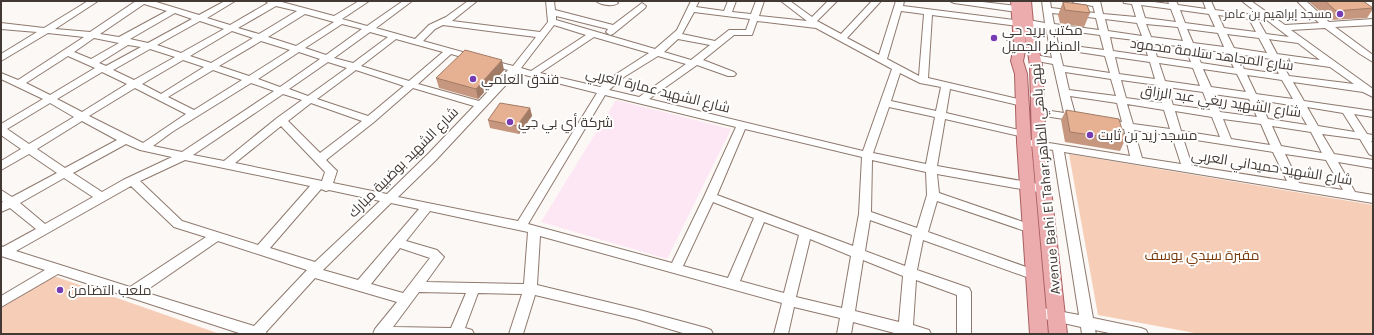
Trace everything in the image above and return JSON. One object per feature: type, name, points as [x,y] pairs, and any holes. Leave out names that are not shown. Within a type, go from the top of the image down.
[{"type":"main road","name":"Avenue Bahi El Tahar,نهج باهي الطاهر","points":[[1021,11],[1035,58],[1039,144],[1058,334]]},
{"type":"main road","name":"Avenue Bahi El Tahar,نهج باهي الطاهر","points":[[1021,11],[1020,46],[1017,61],[1021,74],[1024,138],[1039,334]]},
{"type":"street","points":[[1,58],[94,1]]},
{"type":"street","points":[[19,82],[143,1],[481,105]]},
{"type":"street","points":[[102,198],[29,150],[1,129],[49,98],[150,46],[231,1]]},
{"type":"street","points":[[144,148],[194,114],[297,49],[364,1]]},
{"type":"street","points":[[3,252],[133,180],[182,156],[282,90],[408,1]]},
{"type":"street","points":[[417,42],[432,27],[449,19],[473,1]]},
{"type":"street","points":[[600,1],[614,3]]},
{"type":"street","points":[[727,13],[732,1]]},
{"type":"street","points":[[641,100],[694,62],[732,32],[749,33],[760,1]]},
{"type":"street","points":[[785,1],[815,23],[923,81],[1022,103]]},
{"type":"street","points":[[815,23],[833,1]]},
{"type":"street","points":[[842,38],[877,1]]},
{"type":"street","points":[[954,1],[1021,11],[1049,26],[1331,64]]},
{"type":"street","points":[[1083,15],[1078,1],[1097,2],[1137,161]]},
{"type":"street","points":[[1188,169],[1141,20],[1133,1],[1173,4],[1213,12],[1271,19]]},
{"type":"street","points":[[1208,1],[1295,186]]},
{"type":"street","points":[[1246,1],[1331,64],[1368,88]]},
{"type":"street","points":[[1301,1],[1326,25],[1373,59]]},
{"type":"street","points":[[1,166],[135,84],[280,3]]},
{"type":"street","name":"شارع الشهيد عمارة العربي","points":[[280,3],[532,74],[866,155],[931,169],[1044,189]]},
{"type":"street","points":[[882,60],[899,4],[928,11],[1021,11]]},
{"type":"street","points":[[1173,4],[1227,142]]},
{"type":"street","points":[[521,226],[603,90],[658,53],[677,36],[693,5],[727,13],[754,17],[815,23]]},
{"type":"street","points":[[603,37],[642,6]]},
{"type":"street","points":[[1070,117],[1066,92],[1049,26],[1047,6],[1083,15],[1141,20],[1300,41]]},
{"type":"street","points":[[92,63],[125,40],[174,11]]},
{"type":"street","points":[[162,97],[304,11]]},
{"type":"street","points":[[551,11],[615,28]]},
{"type":"street","points":[[551,11],[593,34],[694,62],[731,74]]},
{"type":"street","name":"شارع الشهيد بوضبية مبارك","points":[[257,334],[315,270],[432,157],[515,69],[542,35],[551,11]]},
{"type":"street","points":[[923,81],[928,11]]},
{"type":"street","points":[[1252,17],[1288,79],[1351,195]]},
{"type":"street","points":[[441,22],[542,35]]},
{"type":"street","points":[[1282,28],[1373,22]]},
{"type":"street","points":[[1,26],[93,35],[150,46],[370,120]]},
{"type":"street","points":[[532,74],[593,34]]},
{"type":"street","points":[[226,165],[257,138],[356,67],[395,36]]},
{"type":"street","points":[[677,36],[717,44]]},
{"type":"street","name":"شارع المجاهد سلامة محمود","points":[[1054,46],[1288,79],[1368,88]]},
{"type":"street","points":[[1360,50],[1373,49]]},
{"type":"street","points":[[320,159],[370,120],[450,51]]},
{"type":"street","points":[[67,52],[162,97],[194,114]]},
{"type":"street","points":[[1035,58],[1058,65],[1116,77],[1373,114]]},
{"type":"street","points":[[844,334],[865,214],[866,155],[897,68]]},
{"type":"street","points":[[1,76],[19,82],[84,116],[125,140],[144,148],[426,208],[534,229],[905,332],[924,334]]},
{"type":"street","points":[[905,332],[910,274],[918,234],[924,228],[933,195],[931,169],[946,85]]},
{"type":"street","name":"شارع الشهيد ريغي عبد الرزاق","points":[[1066,92],[1368,137]]},
{"type":"street","name":"شارع الشهيد حميداني العربي","points":[[886,102],[941,115],[1024,138],[1039,144],[1373,199]]},
{"type":"street","points":[[1346,109],[1368,137],[1373,152]]},
{"type":"street","points":[[1038,112],[1085,120]]},
{"type":"street","points":[[261,250],[322,186],[331,171],[281,120]]},
{"type":"street","points":[[1099,122],[1373,164]]},
{"type":"street","points":[[675,269],[710,197],[742,125]]},
{"type":"street","points":[[1,208],[125,140]]},
{"type":"street","points":[[1058,147],[1088,328]]},
{"type":"street","points":[[133,180],[178,224],[261,250],[361,286],[406,299]]},
{"type":"street","points":[[1,194],[45,230]]},
{"type":"street","points":[[933,195],[1031,229]]},
{"type":"street","points":[[710,197],[761,215],[910,274],[964,292],[964,334]]},
{"type":"street","points":[[361,286],[426,208]]},
{"type":"street","points":[[865,214],[1035,275]]},
{"type":"street","points":[[732,284],[761,215]]},
{"type":"street","points":[[516,334],[530,289],[534,229]]},
{"type":"street","points":[[781,334],[806,233]]},
{"type":"street","points":[[132,293],[218,236]]},
{"type":"street","points":[[380,334],[438,257],[433,253],[398,243]]},
{"type":"street","points":[[3,252],[257,334]]},
{"type":"street","points":[[1,302],[58,269]]},
{"type":"street","points":[[415,287],[530,289],[636,314],[689,332],[706,334]]},
{"type":"street","points":[[456,334],[474,288]]},
{"type":"street","points":[[1037,312],[1057,316],[1088,328],[1141,334]]},
{"type":"street","points":[[380,334],[467,334]]},
{"type":"shaded area","points":[[616,100],[731,129],[667,259],[541,222]]},
{"type":"green space","name":"مقبرة سيدي يوسف","points":[[1069,154],[1373,205],[1373,334],[1200,334],[1098,315]]},
{"type":"green space","name":"ملعب التضامن","points":[[51,275],[220,334],[1,334],[1,305]]},
{"type":"building","points":[[1325,1],[1363,1],[1373,8],[1336,11]]},
{"type":"building","points":[[1063,2],[1087,5],[1090,13],[1065,10]]},
{"type":"building","points":[[465,50],[502,60],[476,89],[436,78]]},
{"type":"building","points":[[500,103],[530,108],[517,126],[488,120]]},
{"type":"building","points":[[1066,110],[1119,119],[1125,140],[1070,132]]},
{"type":"place","name":"مسجد إبراهيم بن عامر","points":[[1340,14]]},
{"type":"place","name":"مكتب بريد حي المنظر الجميل","points":[[994,38]]},
{"type":"place","name":"فندق العلمي","points":[[473,79]]},
{"type":"place","name":"شركة أي بي جي","points":[[510,122]]},
{"type":"place","name":"مسجد زيد بن ثابت","points":[[1090,135]]},
{"type":"place","name":"ملعب التضامن","points":[[60,290]]}]
